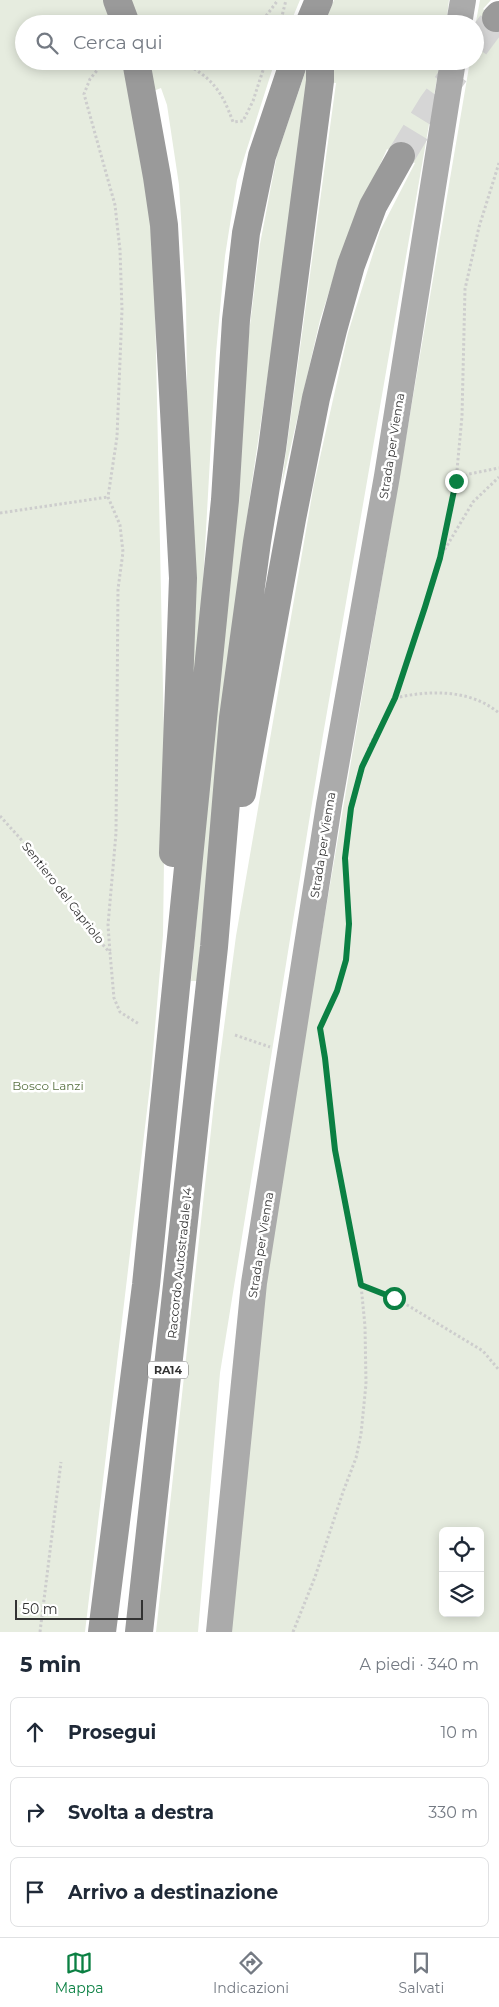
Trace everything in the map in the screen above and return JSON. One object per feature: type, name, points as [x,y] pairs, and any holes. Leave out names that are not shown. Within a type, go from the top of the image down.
[{"type":"highway","points":[[117,0],[123,15]]},
{"type":"highway","points":[[313,15],[319,0]]},
{"type":"highway","points":[[319,0],[320,15]]},
{"type":"highway","points":[[138,70],[164,225],[183,578],[170,938],[177,984]]},
{"type":"highway","points":[[177,984],[226,500],[236,320],[246,233],[262,156],[291,70]]},
{"type":"highway","points":[[214,948],[233,718],[282,372],[320,71]]},
{"type":"highway","points":[[214,948],[292,519],[316,398],[351,265],[373,206],[401,156]]},
{"type":"highway","name":"Raccordo Autostradale 14","points":[[139,1632],[214,948]]},
{"type":"highway","name":"RA14","points":[[102,1632],[151,1234],[177,984]]},
{"type":"main road","points":[[461,15],[463,0]]},
{"type":"main road","name":"Strada per Vienna","points":[[219,1632],[254,1283],[329,805],[387,476],[452,70]]},
{"type":"path","points":[[267,15],[278,0]]},
{"type":"path","points":[[282,15],[286,0]]},
{"type":"path","points":[[98,70],[90,79],[84,94],[115,205],[120,250],[122,310],[117,437],[108,498],[120,525],[123,552],[118,589],[116,833],[108,925],[110,953]]},
{"type":"path","points":[[197,70],[218,87],[233,122],[243,121],[253,101],[263,70]]},
{"type":"path","points":[[353,800],[368,752],[395,698],[440,558],[456,481],[462,416],[465,289],[479,228],[499,163]]},
{"type":"path","points":[[456,481],[469,474],[499,468]]},
{"type":"path","points":[[440,558],[473,502],[499,478]]},
{"type":"path","points":[[0,514],[108,498]]},
{"type":"path","points":[[395,698],[412,694],[442,692],[481,702],[489,705],[499,713]]},
{"type":"path","name":"Sentiero del Capriolo","points":[[0,816],[36,856],[78,916],[110,953],[114,998],[120,1012],[139,1024]]},
{"type":"path","points":[[293,1632],[315,1577],[356,1458],[361,1434],[366,1384],[365,1326],[361,1285],[335,1150],[320,1028],[337,991],[346,960],[349,924],[345,858],[349,825]]},
{"type":"path","points":[[236,1036],[291,1054]]},
{"type":"path","points":[[361,1285],[394,1298],[483,1351],[499,1370]]},
{"type":"path","points":[[40,1632],[61,1462]]},
{"type":"green space","name":"Bosco Lanzi","points":[[0,0],[300,0],[294,15],[15,15],[15,70],[272,70],[237,180],[225,256],[216,353],[201,618],[191,740],[186,300],[179,185],[167,105],[161,88],[143,95],[155,304],[165,786],[163,935],[150,1085],[85,1632],[0,1632]]},
{"type":"green space","points":[[334,0],[449,0],[447,15],[328,15]]},
{"type":"green space","points":[[480,0],[491,0],[483,9],[499,22],[499,1632],[228,1632],[252,1386],[285,1150],[468,70],[484,70],[484,15],[477,15]]},
{"type":"green space","points":[[306,70],[438,70],[323,735],[220,1373],[198,1632],[156,1632],[214,1103],[236,936],[314,484],[348,333],[380,231],[415,163],[387,149],[344,245],[320,320],[281,489],[336,83],[320,81],[303,139],[250,495],[220,725],[197,981],[191,981],[248,341],[260,244],[277,155]]},
{"type":"tunnel","points":[[484,34],[496,18]]},
{"type":"tunnel","points":[[401,156],[432,105],[455,73]]},
{"type":"route","points":[[394,1298],[361,1285],[335,1150],[330,1096],[320,1028],[337,991],[346,960],[349,906],[345,858],[351,808],[362,767],[370,746],[395,698],[425,607],[440,558],[456,481]]}]
